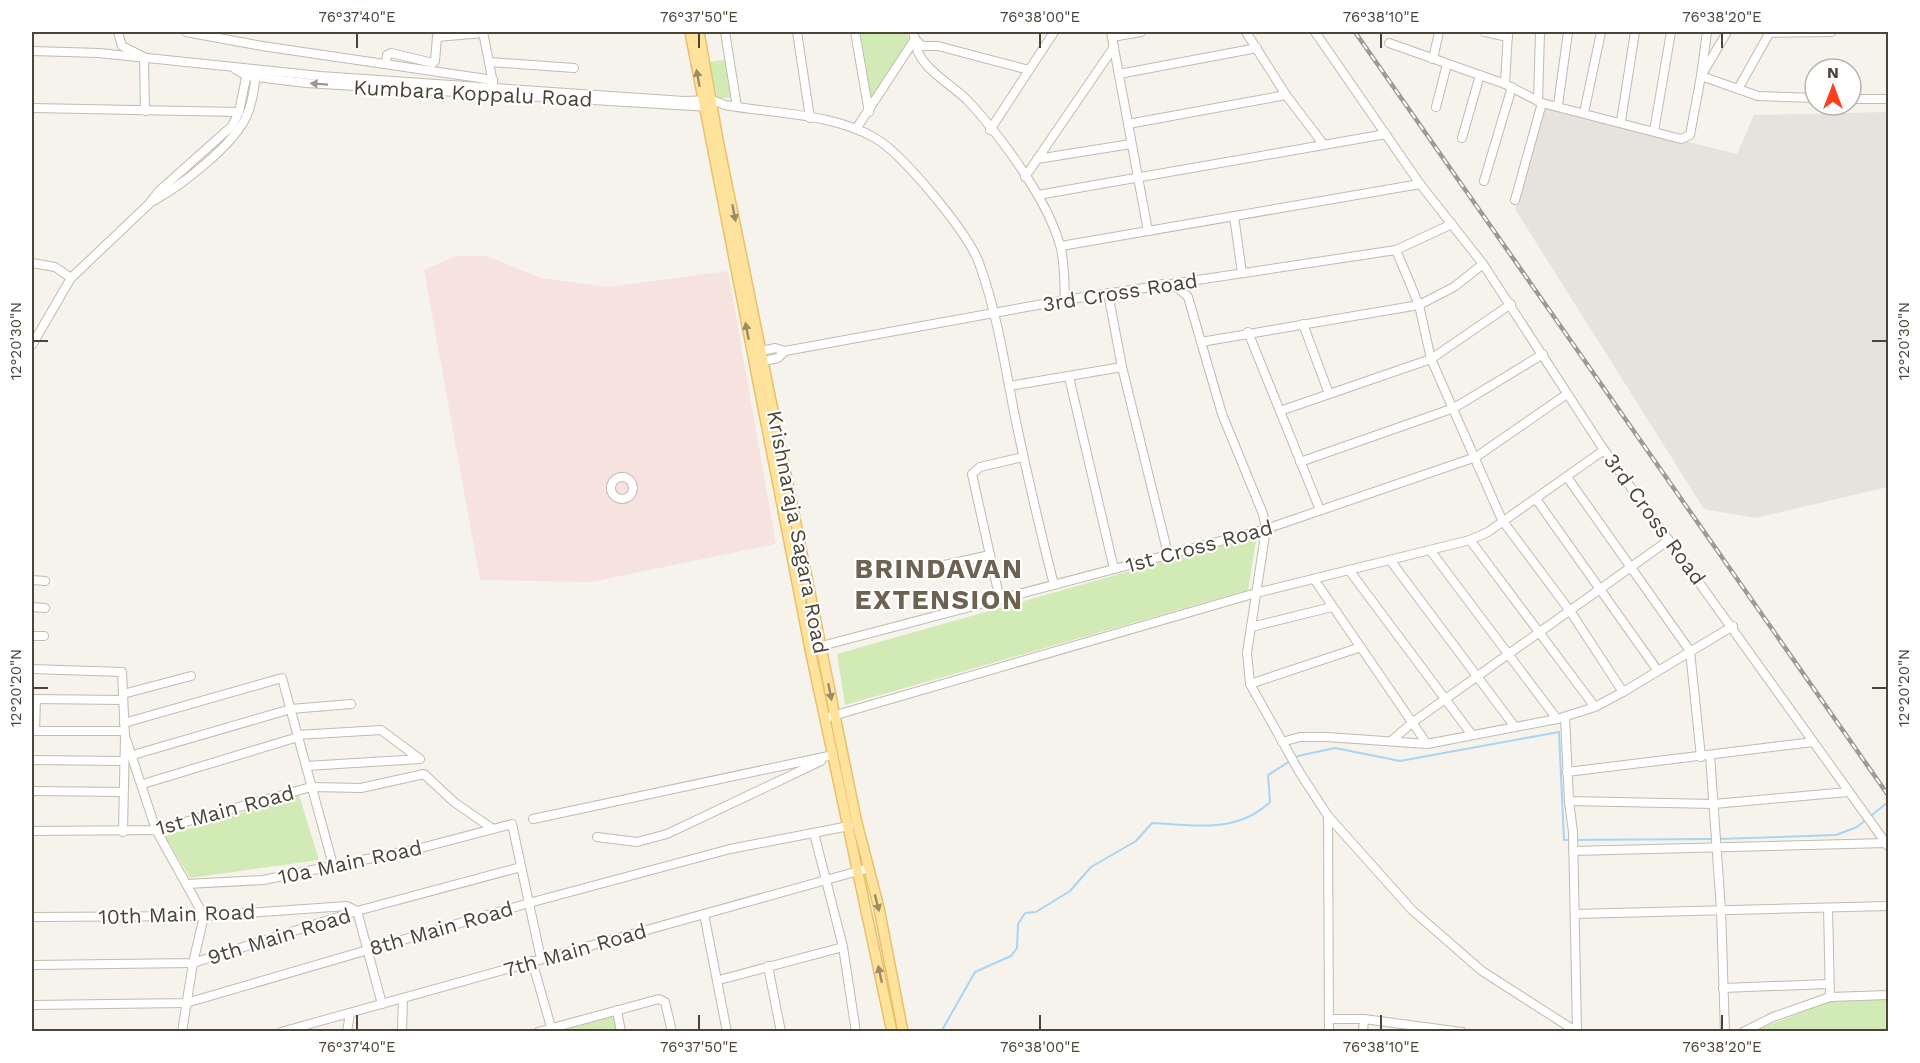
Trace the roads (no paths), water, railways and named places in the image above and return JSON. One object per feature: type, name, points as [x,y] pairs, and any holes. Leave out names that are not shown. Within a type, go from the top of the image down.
[{"type":"main road","name":"Krishnaraja Sagara Road","points":[[690,32],[707,104],[757,357],[810,649],[830,717],[903,1032]]},
{"type":"main road","name":"Krishnaraja Sagara Road","points":[[699,32],[707,104]]},
{"type":"main road","name":"Krishnaraja Sagara Road","points":[[757,357],[821,647],[833,755],[849,826],[864,869],[892,1032]]},
{"type":"street","points":[[118,32],[122,46],[144,57],[145,111]]},
{"type":"street","points":[[186,32],[262,46],[386,63],[494,88],[483,32],[437,37],[433,63],[391,53],[387,54],[386,63]]},
{"type":"street","points":[[725,32],[737,108]]},
{"type":"street","points":[[797,32],[810,118]]},
{"type":"street","points":[[855,32],[869,112]]},
{"type":"street","points":[[990,130],[1054,32]]},
{"type":"street","points":[[1141,32],[1111,34],[1148,231]]},
{"type":"street","points":[[1246,32],[1286,95],[1324,145]]},
{"type":"street","name":"3rd Cross Road","points":[[1316,32],[1420,184],[1484,264],[1604,450],[1888,845]]},
{"type":"street","points":[[1433,59],[1438,32]]},
{"type":"street","points":[[1484,181],[1509,86],[1508,34],[1485,32]]},
{"type":"street","points":[[1515,200],[1540,102],[1540,32]]},
{"type":"street","points":[[1558,105],[1568,32]]},
{"type":"street","points":[[1584,113],[1601,32]]},
{"type":"street","points":[[1621,121],[1635,32]]},
{"type":"street","points":[[1654,131],[1671,32]]},
{"type":"street","points":[[1389,43],[1509,86],[1540,102],[1621,121],[1681,139],[1689,135],[1707,32]]},
{"type":"street","points":[[1701,76],[1727,32]]},
{"type":"street","points":[[1738,89],[1770,32],[1831,32]]},
{"type":"street","points":[[856,129],[869,112],[914,35]]},
{"type":"street","points":[[914,35],[922,46],[938,46],[1029,70]]},
{"type":"street","points":[[914,35],[916,50],[925,64],[951,84],[971,104],[1038,195],[1060,246],[1065,300]]},
{"type":"street","points":[[1025,177],[1114,47]]},
{"type":"street","points":[[1119,74],[1257,48]]},
{"type":"street","name":"Kumbara Koppalu Road","points":[[32,51],[144,57],[252,73],[725,105],[810,118],[856,129],[875,138],[893,152],[952,221],[978,261],[993,312],[1023,457],[1054,585]]},
{"type":"street","points":[[490,62],[574,68]]},
{"type":"street","points":[[1436,107],[1448,64]]},
{"type":"street","points":[[32,345],[51,306],[71,278],[149,204],[159,191],[224,135],[239,112],[252,73]]},
{"type":"street","points":[[149,204],[163,196],[235,134],[248,114],[252,73]]},
{"type":"street","points":[[1462,138],[1480,75]]},
{"type":"street","points":[[1701,76],[1769,98],[1803,98]]},
{"type":"street","points":[[1128,124],[1286,95]]},
{"type":"street","points":[[1863,99],[1888,99]]},
{"type":"street","points":[[32,108],[239,112]]},
{"type":"street","points":[[1038,195],[1386,134]]},
{"type":"street","points":[[1037,159],[1131,144]]},
{"type":"street","points":[[1060,246],[1420,184]]},
{"type":"street","points":[[1234,216],[1242,273]]},
{"type":"street","name":"3rd Cross Road","points":[[757,357],[775,348],[785,351],[1065,300],[1396,250],[1452,224]]},
{"type":"street","points":[[1396,250],[1419,305],[1431,359],[1502,520],[1570,611],[1623,693]]},
{"type":"street","points":[[32,263],[55,267],[71,278]]},
{"type":"street","points":[[1201,342],[1248,332],[1419,305],[1454,287],[1484,264]]},
{"type":"street","points":[[1162,285],[1178,288],[1188,297],[1222,414],[1263,514],[1266,529],[1247,653],[1250,684],[1282,742],[1328,816],[1381,879],[1444,940],[1482,971],[1564,1028],[1577,1032],[1573,832],[1563,719],[1509,655],[1430,550]]},
{"type":"street","points":[[1108,294],[1122,367],[1168,554]]},
{"type":"street","points":[[1280,411],[1431,359],[1511,304]]},
{"type":"street","points":[[1303,324],[1329,394]]},
{"type":"street","points":[[1248,332],[1320,510]]},
{"type":"street","points":[[1300,462],[1454,408],[1543,354]]},
{"type":"street","points":[[1009,386],[1122,367]]},
{"type":"street","points":[[1069,376],[1114,569]]},
{"type":"street","name":"1st Cross Road","points":[[810,649],[1266,529],[1476,457],[1567,394]]},
{"type":"street","points":[[830,717],[1256,593],[1470,540],[1488,532],[1604,450]]},
{"type":"street","points":[[1000,600],[972,474],[980,467],[1023,457]]},
{"type":"street","points":[[1567,477],[1690,651],[1701,757]]},
{"type":"street","points":[[1536,499],[1658,671]]},
{"type":"street","points":[[1470,540],[1595,707]]},
{"type":"street","points":[[1391,741],[1413,722],[1478,678],[1669,540]]},
{"type":"street","points":[[931,568],[990,555]]},
{"type":"street","points":[[1390,560],[1515,727]]},
{"type":"street","points":[[1349,570],[1472,735]]},
{"type":"street","points":[[1314,579],[1427,744]]},
{"type":"street","points":[[32,580],[45,580]]},
{"type":"street","points":[[32,607],[45,608]]},
{"type":"street","points":[[1251,627],[1332,607]]},
{"type":"street","points":[[1282,742],[1300,737],[1327,737],[1427,744],[1563,719],[1623,693],[1732,626]]},
{"type":"street","points":[[32,636],[44,636]]},
{"type":"street","points":[[1250,684],[1361,647]]},
{"type":"street","points":[[32,669],[122,672],[125,730],[123,832]]},
{"type":"street","points":[[191,675],[123,697],[34,699],[33,731],[125,730],[282,678],[333,865]]},
{"type":"street","points":[[133,755],[291,709],[351,704]]},
{"type":"street","points":[[143,784],[298,736],[380,729],[420,759],[306,766]]},
{"type":"street","points":[[125,730],[156,830],[204,916],[193,963],[182,1032]]},
{"type":"street","points":[[1567,772],[1813,742]]},
{"type":"street","points":[[533,819],[833,755]]},
{"type":"street","points":[[597,837],[638,842],[667,834],[833,755]]},
{"type":"street","points":[[1710,755],[1721,910],[1725,1032]]},
{"type":"street","points":[[32,760],[137,766]]},
{"type":"street","name":"1st Main Road","points":[[32,831],[156,830],[311,787],[361,788],[424,774],[454,802],[494,829]]},
{"type":"street","points":[[32,791],[123,792]]},
{"type":"street","points":[[1569,801],[1714,804],[1848,792]]},
{"type":"street","points":[[1328,816],[1329,1032]]},
{"type":"street","name":"10a Main Road","points":[[187,884],[263,880],[417,849],[512,824],[521,867]]},
{"type":"street","name":"8th Main Road","points":[[32,1005],[186,1004],[529,903],[730,849],[849,826]]},
{"type":"street","points":[[814,833],[843,947],[856,1032]]},
{"type":"street","points":[[1573,849],[1888,845]]},
{"type":"street","points":[[521,867],[541,959]]},
{"type":"street","name":"9th Main Road","points":[[32,965],[193,963],[357,911],[521,867]]},
{"type":"street","name":"7th Main Road","points":[[281,1032],[825,878],[864,869]]},
{"type":"street","name":"10th Main Road","points":[[32,917],[204,916],[347,906],[357,911]]},
{"type":"street","points":[[1575,914],[1888,906]]},
{"type":"street","points":[[1828,908],[1830,997]]},
{"type":"street","points":[[357,911],[382,1004]]},
{"type":"street","points":[[704,914],[728,1032]]},
{"type":"street","points":[[719,980],[843,947]]},
{"type":"street","points":[[532,962],[551,1027]]},
{"type":"street","points":[[768,966],[781,1032]]},
{"type":"street","points":[[1723,988],[1828,984]]},
{"type":"street","points":[[1743,1032],[1773,1017],[1830,997],[1888,995]]},
{"type":"street","points":[[402,1032],[404,998]]},
{"type":"street","points":[[539,1031],[653,1000],[665,1002],[672,1032]]},
{"type":"street","points":[[617,1010],[621,1032]]},
{"type":"street","points":[[347,1032],[350,1013]]},
{"type":"street","points":[[1329,1018],[1364,1018],[1462,1032]]},
{"type":"street","points":[[1363,1032],[1364,1018]]},
{"type":"waterway","points":[[941,1032],[975,972],[1011,956],[1017,948],[1018,924],[1025,913],[1036,912],[1070,891],[1091,867],[1136,841],[1152,823],[1214,825],[1243,819],[1257,812],[1270,802],[1268,775],[1298,756],[1335,748],[1400,761],[1559,732],[1564,840],[1713,839]]},
{"type":"waterway","points":[[1718,839],[1836,835],[1857,827],[1888,802]]},
{"type":"railway","points":[[1355,32],[1888,795]]},
{"type":"district","name":"BRINDAVAN EXTENSION","points":[[939,584]]}]
